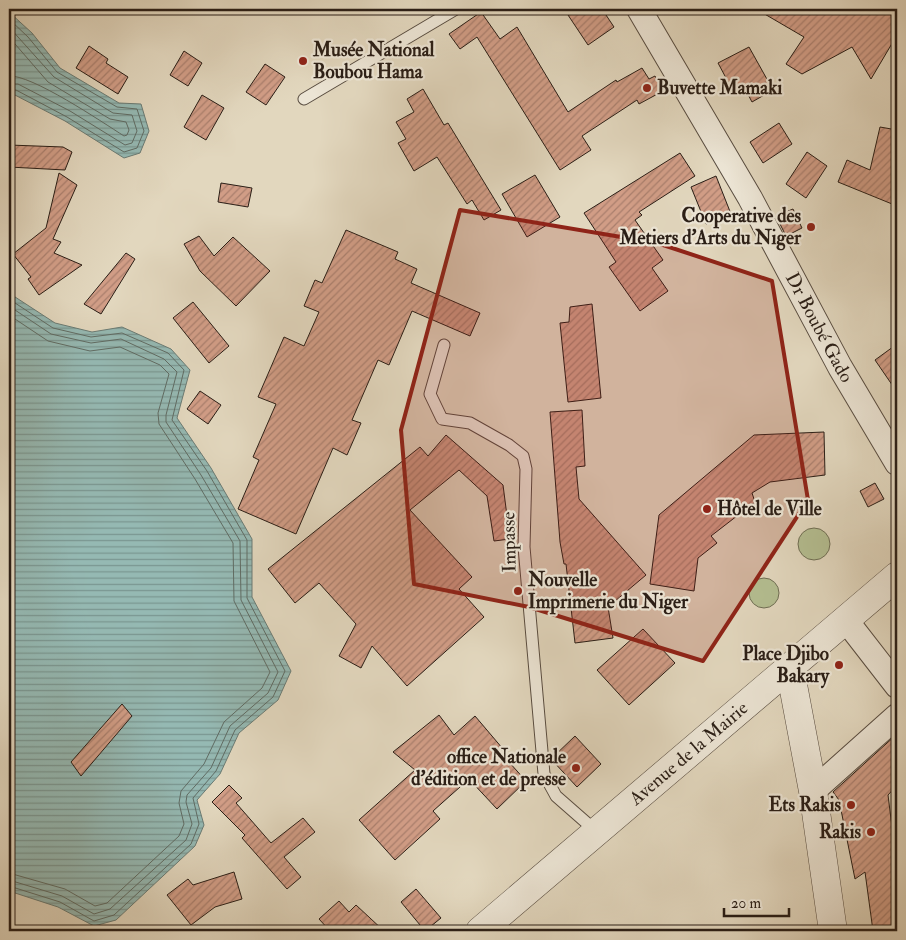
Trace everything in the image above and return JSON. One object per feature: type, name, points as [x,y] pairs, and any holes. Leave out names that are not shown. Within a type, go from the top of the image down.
[{"type":"street","name":"Dr Boubé Gado","points":[[639,9],[750,198],[840,367],[897,463]]},
{"type":"street","name":"Avenue de la Mairie","points":[[480,931],[598,833],[897,576]]},
{"type":"street","points":[[845,619],[897,686]]},
{"type":"street","points":[[790,669],[813,790],[833,931]]},
{"type":"street","points":[[813,790],[897,716]]},
{"type":"lane","points":[[304,100],[456,9]]},
{"type":"lane","name":"Impasse","points":[[444,345],[430,394],[442,419],[470,424],[509,445],[522,456],[526,469],[524,547],[544,774],[548,786],[556,796],[598,833]]},
{"type":"highlighted area","points":[[460,210],[657,243],[772,281],[808,500],[703,661],[529,607],[414,584],[401,430]]},
{"type":"green space","points":[[814,528],[826,532],[830,544],[826,556],[814,560],[802,556],[798,544],[802,532]]},
{"type":"green space","points":[[764,578],[775,582],[779,593],[775,604],[764,608],[753,604],[749,593],[753,582]]},
{"type":"water","points":[[9,12],[32,33],[60,68],[119,103],[141,104],[149,131],[140,153],[124,158],[65,121],[13,94],[9,97]]},
{"type":"water","points":[[9,293],[55,323],[92,332],[122,327],[171,349],[190,370],[177,418],[211,468],[252,539],[252,597],[291,671],[278,700],[239,733],[220,774],[197,800],[204,825],[195,846],[116,920],[94,926],[58,907],[9,891]]},
{"type":"building","points":[[564,9],[602,9],[614,27],[588,45]]},
{"type":"building","points":[[756,9],[897,9],[897,35],[871,79],[852,47],[802,74],[786,64],[804,37]]},
{"type":"building","points":[[481,12],[500,39],[517,27],[568,112],[616,80],[617,82],[642,68],[649,79],[655,76],[663,91],[639,104],[637,100],[582,136],[591,150],[560,170],[477,37],[460,49],[449,34]]},
{"type":"building","points":[[89,46],[108,59],[106,63],[128,77],[118,94],[76,68]]},
{"type":"building","points":[[749,47],[773,90],[752,102],[743,85],[733,91],[718,63]]},
{"type":"building","points":[[184,51],[202,63],[188,86],[170,75]]},
{"type":"building","points":[[265,64],[285,77],[266,105],[246,92]]},
{"type":"building","points":[[423,89],[444,125],[448,123],[501,210],[484,220],[472,200],[467,204],[437,157],[414,171],[398,143],[406,139],[396,122],[414,112],[407,99]]},
{"type":"building","points":[[202,95],[224,108],[206,140],[184,127]]},
{"type":"building","points":[[779,123],[792,144],[763,163],[750,142]]},
{"type":"building","points":[[880,127],[897,130],[897,206],[838,182],[847,160],[870,170]]},
{"type":"building","points":[[9,145],[63,147],[72,152],[65,170],[9,167]]},
{"type":"building","points":[[807,152],[827,166],[806,198],[786,184]]},
{"type":"building","points":[[680,153],[695,176],[639,212],[642,215],[635,220],[663,260],[652,268],[668,291],[640,311],[609,267],[616,262],[584,213]]},
{"type":"building","points":[[59,173],[77,185],[53,239],[61,242],[54,253],[82,265],[39,295],[28,279],[31,277],[13,254],[46,228]]},
{"type":"building","points":[[535,175],[560,217],[527,237],[502,194]]},
{"type":"building","points":[[716,176],[731,214],[706,224],[691,187]]},
{"type":"building","points":[[221,183],[252,188],[248,207],[218,202]]},
{"type":"building","points":[[793,209],[802,228],[786,236],[776,216]]},
{"type":"building","points":[[346,230],[398,252],[395,259],[417,269],[411,283],[480,313],[470,336],[412,311],[389,365],[378,360],[352,420],[361,423],[347,455],[333,448],[296,534],[238,509],[259,460],[253,457],[276,404],[258,397],[284,337],[304,346],[319,312],[304,306],[315,280],[322,283]]},
{"type":"building","points":[[199,236],[214,256],[233,237],[270,271],[236,306],[200,271],[184,244]]},
{"type":"building","points":[[126,253],[135,259],[101,314],[84,304]]},
{"type":"building","points":[[193,302],[229,346],[209,363],[173,318]]},
{"type":"building","points":[[592,304],[601,398],[568,402],[560,323],[569,322],[570,307]]},
{"type":"building","points":[[897,344],[897,392],[875,360]]},
{"type":"building","points":[[200,391],[221,405],[208,424],[187,409]]},
{"type":"building","points":[[582,410],[585,466],[576,467],[579,499],[646,575],[608,607],[613,638],[575,643],[566,564],[564,564],[560,542],[550,412]]},
{"type":"building","name":"Hôtel de Ville","points":[[824,432],[825,475],[770,482],[752,493],[755,502],[711,536],[717,543],[698,558],[694,591],[650,584],[659,515],[754,435]]},
{"type":"building","points":[[446,435],[503,485],[510,539],[494,541],[487,496],[459,470],[410,510],[472,577],[459,589],[484,617],[407,686],[372,646],[361,668],[339,656],[356,624],[319,583],[295,603],[268,569],[420,447],[428,456]]},
{"type":"building","points":[[875,483],[884,499],[868,507],[860,491]]},
{"type":"building","points":[[643,629],[675,663],[629,705],[597,670]]},
{"type":"building","points":[[122,704],[132,716],[81,776],[71,762]]},
{"type":"building","points":[[439,715],[454,735],[475,716],[503,749],[500,752],[526,781],[497,809],[469,779],[433,811],[440,819],[395,860],[359,820],[415,770],[393,752]]},
{"type":"building","points":[[897,734],[897,785],[888,795],[895,851],[897,849],[897,931],[873,931],[865,872],[855,879],[839,800],[833,792]]},
{"type":"building","points":[[575,736],[601,764],[577,787],[551,759]]},
{"type":"building","points":[[229,785],[242,798],[236,803],[271,843],[303,818],[315,832],[284,857],[301,877],[287,889],[242,838],[245,835],[212,802]]},
{"type":"building","points":[[234,872],[242,899],[215,907],[191,925],[167,895],[188,879],[193,885]]},
{"type":"building","points":[[416,889],[441,918],[425,931],[401,902]]},
{"type":"building","points":[[339,901],[349,912],[356,905],[384,931],[330,931],[319,919]]},
{"type":"place","name":"Musée National Boubou Hama","points":[[303,61]]},
{"type":"place","name":"Buvette Mamaki","points":[[647,88]]},
{"type":"place","name":"Cooperative des Metiers d'Arts du Niger","points":[[811,227]]},
{"type":"place","name":"Hôtel de Ville","points":[[707,509]]},
{"type":"place","name":"Nouvelle Imprimerie du Niger","points":[[518,591]]},
{"type":"place","name":"Place Djibo Bakary","points":[[839,665]]},
{"type":"place","name":"office Nationale d'édition et de presse","points":[[576,768]]},
{"type":"place","name":"Ets Rakis","points":[[851,805]]},
{"type":"place","name":"Rakis","points":[[871,832]]}]
